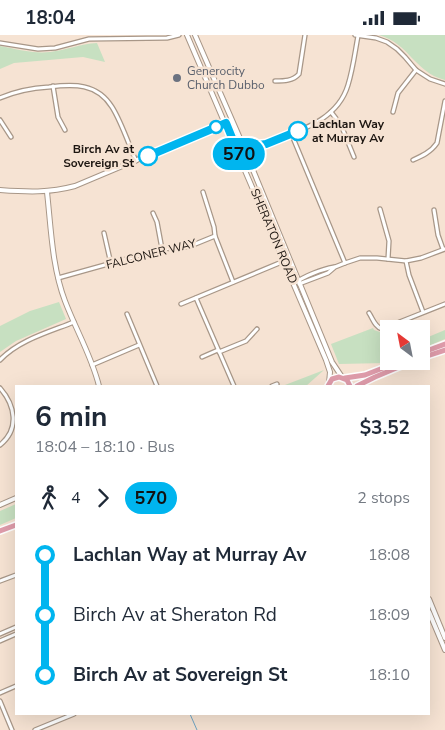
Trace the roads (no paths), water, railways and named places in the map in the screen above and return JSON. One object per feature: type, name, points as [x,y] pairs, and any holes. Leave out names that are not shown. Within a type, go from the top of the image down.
[{"type":"highway","points":[[430,350],[445,344]]},
{"type":"highway","points":[[430,355],[445,349]]},
{"type":"highway","points":[[329,384],[334,378],[365,375],[380,369]]},
{"type":"highway","points":[[359,385],[392,370]]},
{"type":"highway","points":[[343,378],[350,385]]},
{"type":"highway","points":[[0,531],[15,525]]},
{"type":"street","points":[[0,43],[38,49],[55,48],[89,39],[168,38],[179,35]]},
{"type":"street","name":"SHERATON ROAD","points":[[187,35],[332,362],[343,378]]},
{"type":"street","name":"SHERATON ROAD","points":[[195,35],[232,120],[287,260]]},
{"type":"street","points":[[276,81],[288,80],[299,74],[305,35]]},
{"type":"street","points":[[239,155],[261,148],[266,144],[314,124],[331,112],[344,95],[348,86],[356,35],[376,38],[388,43],[401,53],[416,70],[430,79],[445,85]]},
{"type":"street","points":[[393,112],[401,87],[416,70]]},
{"type":"street","points":[[0,98],[17,92],[53,86],[83,86],[94,90],[104,97],[112,107],[136,161]]},
{"type":"street","points":[[53,86],[58,117],[65,131]]},
{"type":"street","points":[[413,160],[433,149],[437,143],[445,101]]},
{"type":"street","points":[[331,112],[341,125],[354,157]]},
{"type":"street","points":[[0,120],[11,137]]},
{"type":"street","points":[[0,190],[32,193],[75,186],[232,120]]},
{"type":"street","points":[[291,133],[345,263]]},
{"type":"street","points":[[47,192],[53,253],[58,278],[65,301],[100,385]]},
{"type":"street","points":[[202,192],[214,227],[215,236],[233,282]]},
{"type":"street","points":[[380,209],[389,241],[388,259]]},
{"type":"street","points":[[297,283],[327,269],[369,257],[406,261],[421,258],[444,249],[438,235],[434,210]]},
{"type":"street","points":[[154,213],[162,249]]},
{"type":"street","points":[[104,233],[111,264]]},
{"type":"street","name":"FALCONER WAY","points":[[58,278],[162,249],[188,247],[215,236]]},
{"type":"street","points":[[181,304],[287,260]]},
{"type":"street","points":[[406,261],[409,275],[423,312]]},
{"type":"street","name":"SHERATON ROAD","points":[[297,283],[326,360],[330,373],[329,384]]},
{"type":"street","points":[[196,298],[234,385]]},
{"type":"street","points":[[370,313],[378,328],[382,329],[445,304]]},
{"type":"street","points":[[127,314],[157,385]]},
{"type":"street","points":[[0,360],[21,344],[74,322]]},
{"type":"street","points":[[202,357],[246,341],[257,329]]},
{"type":"street","points":[[92,365],[139,345]]},
{"type":"street","points":[[0,388],[14,407],[10,432],[5,441],[0,445]]},
{"type":"street","points":[[0,505],[15,498]]},
{"type":"street","points":[[0,581],[15,575]]},
{"type":"street","points":[[430,601],[445,638]]},
{"type":"street","points":[[430,614],[445,650]]},
{"type":"street","points":[[0,634],[15,627]]},
{"type":"street","points":[[0,641],[15,634]]},
{"type":"street","points":[[0,693],[15,686]]},
{"type":"street","points":[[0,701],[12,730]]},
{"type":"street","points":[[35,730],[72,715]]},
{"type":"waterway","points":[[190,715],[197,730]]},
{"type":"place","name":"Generocity Church Dubbo","points":[[177,78]]},
{"type":"place","name":"Lachlan Way at Murray Av","points":[[298,131]]},
{"type":"place","name":"Birch Av at Sovereign St","points":[[148,156]]}]
